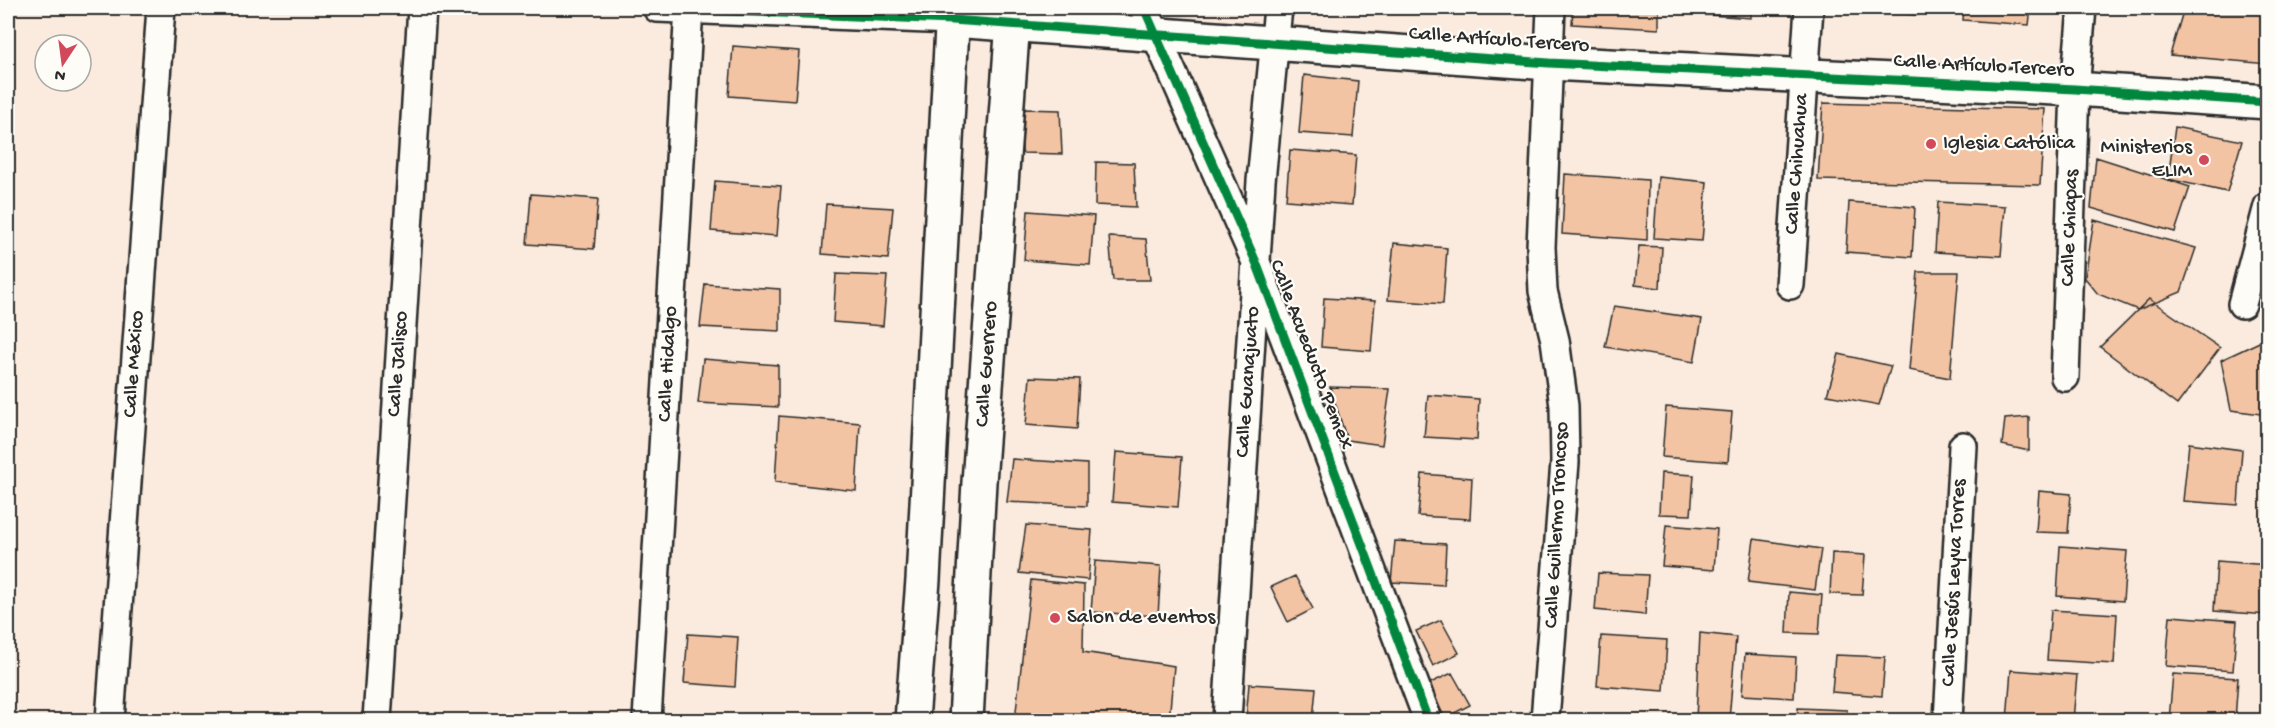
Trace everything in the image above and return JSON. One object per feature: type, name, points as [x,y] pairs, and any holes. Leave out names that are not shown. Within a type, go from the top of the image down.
[{"type":"main road","name":"Calle Artículo Tercero","points":[[952,14],[1014,16],[1095,29],[1150,22],[1276,42],[1548,63],[2075,89],[2268,102]]},
{"type":"main road","points":[[912,720],[923,568],[952,14]]},
{"type":"main road","name":"Calle Guerrero","points":[[966,720],[979,482],[1014,16]]},
{"type":"street","name":"Calle México","points":[[110,720],[161,8]]},
{"type":"street","name":"Calle Jalisco","points":[[376,720],[422,8]]},
{"type":"street","name":"Calle Artículo Tercero","points":[[657,8],[952,14]]},
{"type":"street","name":"Calle Guanajuato","points":[[1227,720],[1261,181],[1278,8]]},
{"type":"street","name":"Calle Guillermo Troncoso","points":[[1545,720],[1565,462],[1564,406],[1542,280],[1541,247],[1551,8]]},
{"type":"street","name":"Calle Chihuahua","points":[[1790,285],[1809,8]]},
{"type":"street","name":"Calle Chiapas","points":[[2065,376],[2075,89],[2082,8]]},
{"type":"street","name":"Calle Hidalgo","points":[[647,720],[689,9]]},
{"type":"street","name":"Calle Acueducto Pemex","points":[[1150,22],[1256,262],[1428,720]]},
{"type":"street","points":[[2242,304],[2268,206]]},
{"type":"street","name":"Calle Jesús Leyva Torres","points":[[1948,720],[1963,446]]},
{"type":"building","points":[[1573,8],[1659,8],[1659,29],[1572,24]]},
{"type":"building","points":[[1685,8],[1751,8],[1751,18],[1684,13]]},
{"type":"building","points":[[1852,8],[1918,8],[1918,15],[1852,11]]},
{"type":"building","points":[[1964,8],[2031,8],[2029,25],[1963,20]]},
{"type":"building","points":[[2184,8],[2268,8],[2268,64],[2170,55]]},
{"type":"building","points":[[733,46],[799,51],[795,101],[729,96]]},
{"type":"building","points":[[1304,75],[1358,81],[1353,137],[1299,133]]},
{"type":"building","name":"Iglesia Católica","points":[[1823,103],[2045,109],[2040,185],[1818,180]]},
{"type":"building","points":[[1022,109],[1060,110],[1062,154],[1022,153]]},
{"type":"building","name":"Ministerios ELIM","points":[[2175,127],[2242,141],[2227,192],[2168,179]]},
{"type":"building","points":[[1290,150],[1356,155],[1352,205],[1286,200]]},
{"type":"building","points":[[2096,157],[2190,187],[2175,232],[2091,208]]},
{"type":"building","points":[[1096,162],[1134,163],[1136,207],[1095,205]]},
{"type":"building","points":[[1565,174],[1648,180],[1647,240],[1562,234]]},
{"type":"building","points":[[1658,177],[1707,182],[1702,241],[1654,238]]},
{"type":"building","points":[[715,181],[781,186],[777,236],[711,231]]},
{"type":"building","points":[[531,194],[598,199],[594,249],[527,244]]},
{"type":"building","points":[[1849,202],[1915,207],[1912,257],[1846,252]]},
{"type":"building","points":[[1938,202],[2005,206],[2001,256],[1935,252]]},
{"type":"building","points":[[826,204],[893,208],[888,259],[822,254]]},
{"type":"building","points":[[1028,211],[1094,216],[1090,265],[1024,260]]},
{"type":"building","points":[[2094,220],[2196,248],[2181,292],[2138,310],[2098,294],[2085,278]]},
{"type":"building","points":[[1109,237],[1146,239],[1150,280],[1113,280]]},
{"type":"building","points":[[1394,243],[1447,248],[1443,304],[1388,300]]},
{"type":"building","points":[[1639,246],[1662,247],[1660,288],[1635,285]]},
{"type":"building","points":[[1918,272],[1959,272],[1950,378],[1909,370]]},
{"type":"building","points":[[836,274],[887,276],[883,326],[833,322]]},
{"type":"building","points":[[705,284],[780,289],[780,331],[700,327]]},
{"type":"building","points":[[1324,298],[1375,301],[1371,351],[1321,347]]},
{"type":"building","points":[[2149,299],[2220,348],[2177,405],[2100,347]]},
{"type":"building","points":[[1614,306],[1702,319],[1694,362],[1605,347]]},
{"type":"building","points":[[2268,338],[2268,415],[2231,410],[2221,360]]},
{"type":"building","points":[[1839,354],[1891,366],[1879,405],[1827,395]]},
{"type":"building","points":[[703,359],[778,365],[778,407],[698,403]]},
{"type":"building","points":[[1030,377],[1080,379],[1077,429],[1026,425]]},
{"type":"building","points":[[1330,387],[1390,389],[1382,445],[1347,440]]},
{"type":"building","points":[[1428,395],[1479,399],[1477,440],[1424,437]]},
{"type":"building","points":[[1666,407],[1732,412],[1728,462],[1662,457]]},
{"type":"building","points":[[779,416],[860,423],[856,491],[775,482]]},
{"type":"building","points":[[2029,417],[2029,451],[2002,445],[2005,419]]},
{"type":"building","points":[[2189,443],[2242,450],[2238,505],[2183,501]]},
{"type":"building","points":[[1116,452],[1182,457],[1178,507],[1112,502]]},
{"type":"building","points":[[1012,459],[1087,464],[1087,506],[1007,502]]},
{"type":"building","points":[[1661,473],[1694,475],[1691,515],[1659,514]]},
{"type":"building","points":[[1422,474],[1472,478],[1470,519],[1418,516]]},
{"type":"building","points":[[2039,491],[2071,494],[2068,533],[2036,532]]},
{"type":"building","points":[[1026,525],[1092,530],[1088,580],[1019,573]]},
{"type":"building","points":[[1666,525],[1717,529],[1714,570],[1662,566]]},
{"type":"building","points":[[1754,539],[1821,549],[1815,590],[1748,582]]},
{"type":"building","points":[[1395,541],[1446,544],[1444,585],[1391,582]]},
{"type":"building","points":[[2060,546],[2127,551],[2123,601],[2057,596]]},
{"type":"building","points":[[1832,553],[1865,555],[1862,595],[1830,594]]},
{"type":"building","points":[[1095,561],[1161,566],[1158,616],[1091,612]]},
{"type":"building","points":[[2217,561],[2268,565],[2268,615],[2214,611]]},
{"type":"building","points":[[1598,573],[1648,575],[1645,615],[1595,610]]},
{"type":"building","points":[[1295,576],[1313,609],[1288,622],[1271,587]]},
{"type":"building","name":"Salon de eventos","points":[[1031,580],[1084,585],[1083,652],[1174,666],[1169,720],[1015,720]]},
{"type":"building","points":[[1789,592],[1822,595],[1819,634],[1787,633]]},
{"type":"building","points":[[2051,610],[2117,614],[2114,664],[2047,660]]},
{"type":"building","points":[[2170,616],[2237,621],[2233,671],[2166,666]]},
{"type":"building","points":[[1441,620],[1459,653],[1433,666],[1416,631]]},
{"type":"building","points":[[1700,633],[1736,637],[1729,720],[1696,720]]},
{"type":"building","points":[[688,634],[738,637],[735,687],[684,683]]},
{"type":"building","points":[[1601,636],[1667,640],[1664,691],[1597,686]]},
{"type":"building","points":[[1745,654],[1796,657],[1794,698],[1742,695]]},
{"type":"building","points":[[1835,655],[1885,657],[1882,696],[1832,692]]},
{"type":"building","points":[[2011,670],[2077,675],[2073,720],[2007,720]]},
{"type":"building","points":[[1452,673],[1470,705],[1445,718],[1428,684]]},
{"type":"building","points":[[2173,674],[2238,678],[2235,720],[2169,720]]},
{"type":"building","points":[[1249,684],[1316,688],[1313,720],[1246,720]]},
{"type":"building","points":[[1798,708],[1847,710],[1846,720],[1797,720]]},
{"type":"cycle path","points":[[657,8],[952,20],[1549,63],[2075,89],[2268,102]]},
{"type":"cycle path","points":[[1144,8],[1256,262],[1428,720]]},
{"type":"place","name":"Iglesia Católica","points":[[1931,144]]},
{"type":"place","name":"Ministerios ELIM","points":[[2204,160]]},
{"type":"place","name":"Salon de eventos","points":[[1055,618]]}]
